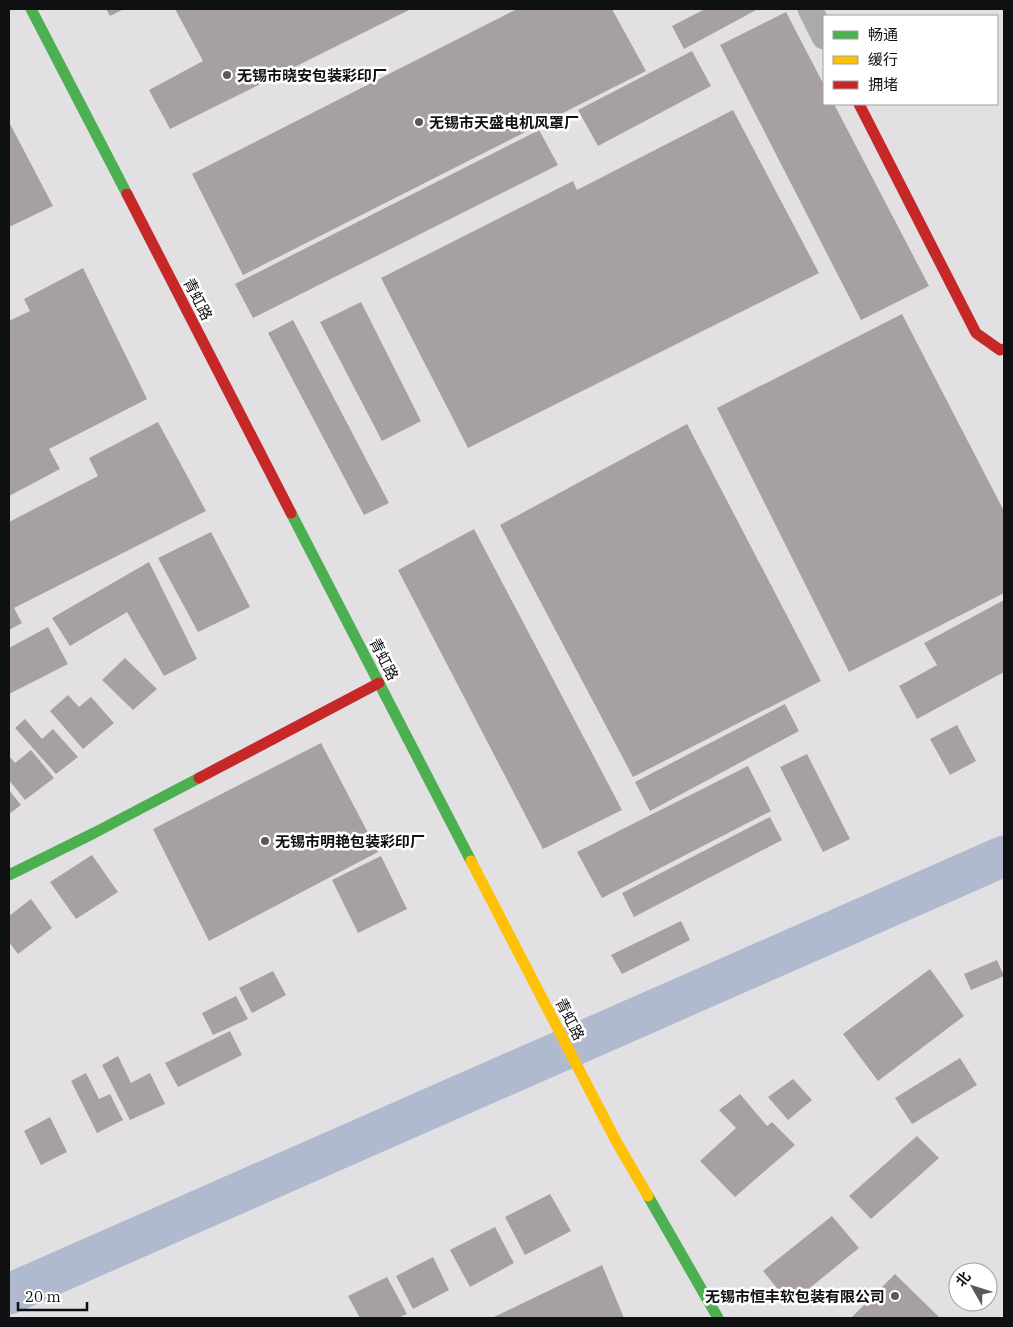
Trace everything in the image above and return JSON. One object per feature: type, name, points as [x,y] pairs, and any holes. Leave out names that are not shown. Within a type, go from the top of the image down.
[{"type":"street","name":"青虹路","points":[[31,9],[607,1124],[718,1318]]},
{"type":"street","points":[[810,9],[823,35]]},
{"type":"street","points":[[860,105],[976,332],[1000,350],[1004,349]]},
{"type":"street","points":[[9,875],[94,833],[379,683]]},
{"type":"building","points":[[106,9],[124,9],[110,16]]},
{"type":"building","name":"无锡市晓安包装彩印厂","points":[[175,9],[411,9],[170,129],[149,90],[203,61]]},
{"type":"building","name":"无锡市天盛电机风罩厂","points":[[517,9],[612,9],[646,71],[243,275],[192,174]]},
{"type":"building","points":[[705,9],[758,9],[684,49],[672,26]]},
{"type":"building","points":[[786,12],[823,83],[823,105],[835,105],[929,286],[861,320],[720,45]]},
{"type":"building","points":[[692,51],[711,86],[598,146],[578,110]]},
{"type":"building","points":[[733,110],[819,273],[468,448],[381,278],[573,181],[577,190]]},
{"type":"building","points":[[9,122],[53,206],[9,227]]},
{"type":"building","points":[[539,130],[558,165],[253,318],[235,284]]},
{"type":"building","points":[[83,268],[147,399],[49,449],[60,469],[9,496],[9,321],[30,311],[24,299]]},
{"type":"building","points":[[361,302],[421,421],[382,441],[320,322]]},
{"type":"building","points":[[902,314],[1004,511],[1004,593],[849,672],[717,408]]},
{"type":"building","points":[[293,320],[389,503],[364,515],[268,333]]},
{"type":"building","points":[[158,422],[206,511],[14,608],[22,623],[9,630],[9,522],[98,476],[89,458]]},
{"type":"building","points":[[687,424],[821,681],[633,777],[500,525]]},
{"type":"building","points":[[474,529],[622,810],[543,849],[398,570]]},
{"type":"building","points":[[211,532],[250,607],[198,632],[158,558]]},
{"type":"building","points":[[149,562],[197,659],[164,676],[127,612],[70,646],[52,618]]},
{"type":"building","points":[[1004,600],[1004,672],[917,719],[899,686],[937,665],[924,643]]},
{"type":"building","points":[[48,627],[68,664],[9,694],[9,648]]},
{"type":"building","points":[[125,658],[157,689],[133,710],[102,680]]},
{"type":"building","points":[[68,695],[79,707],[91,697],[114,723],[83,749],[50,711]]},
{"type":"building","points":[[785,704],[799,731],[650,811],[635,782]]},
{"type":"building","points":[[25,719],[42,739],[53,729],[78,757],[56,774],[15,728]]},
{"type":"building","points":[[957,725],[976,761],[950,775],[930,739]]},
{"type":"building","name":"无锡市明艳包装彩印厂","points":[[321,743],[378,852],[209,941],[153,829]]},
{"type":"building","points":[[31,750],[54,778],[25,800],[9,780],[9,756],[15,763]]},
{"type":"building","points":[[807,754],[850,839],[823,852],[780,767]]},
{"type":"building","points":[[748,766],[771,811],[602,898],[577,852]]},
{"type":"building","points":[[9,790],[21,805],[9,814]]},
{"type":"building","points":[[770,817],[782,840],[634,917],[622,893]]},
{"type":"building","points":[[92,855],[118,892],[76,919],[50,882]]},
{"type":"building","points":[[381,856],[407,909],[358,933],[332,880]]},
{"type":"building","points":[[31,899],[52,928],[18,954],[9,942],[9,916]]},
{"type":"building","points":[[681,921],[690,940],[622,974],[611,955]]},
{"type":"building","points":[[997,960],[1004,976],[971,990],[964,974]]},
{"type":"building","points":[[930,969],[964,1016],[878,1081],[843,1034]]},
{"type":"building","points":[[273,971],[286,995],[252,1013],[239,988]]},
{"type":"building","points":[[236,996],[248,1019],[213,1035],[202,1013]]},
{"type":"building","points":[[230,1031],[242,1055],[178,1087],[165,1063]]},
{"type":"building","points":[[118,1056],[131,1083],[150,1073],[165,1104],[130,1120],[102,1065]]},
{"type":"building","points":[[960,1058],[977,1085],[912,1124],[895,1098]]},
{"type":"building","points":[[86,1073],[99,1099],[110,1094],[123,1120],[97,1133],[71,1081]]},
{"type":"building","points":[[793,1079],[812,1100],[788,1120],[768,1097]]},
{"type":"building","points":[[740,1094],[767,1126],[772,1122],[795,1145],[735,1197],[700,1161],[736,1128],[719,1110]]},
{"type":"building","points":[[50,1117],[67,1152],[41,1165],[24,1131]]},
{"type":"building","points":[[917,1136],[939,1158],[871,1219],[849,1196]]},
{"type":"building","points":[[550,1194],[571,1231],[525,1255],[505,1217]]},
{"type":"building","points":[[832,1216],[859,1248],[790,1304],[763,1271]]},
{"type":"building","points":[[495,1227],[514,1263],[470,1287],[450,1250]]},
{"type":"building","points":[[433,1257],[449,1290],[413,1309],[396,1276]]},
{"type":"building","points":[[602,1265],[624,1318],[492,1318]]},
{"type":"building","name":"无锡市恒丰软包装有限公司","points":[[895,1274],[940,1318],[851,1318]]},
{"type":"building","points":[[387,1277],[407,1314],[398,1318],[360,1318],[348,1296]]},
{"type":"waterway","points":[[9,1294],[1004,856]]},
{"type":"traffic: fast","points":[[31,9],[127,194]]},
{"type":"traffic: fast","points":[[291,513],[471,861]]},
{"type":"traffic: fast","points":[[9,875],[199,778]]},
{"type":"traffic: fast","points":[[648,1196],[718,1318]]},
{"type":"traffic: slow","points":[[471,861],[616,1141],[648,1196]]},
{"type":"traffic: jam","points":[[860,105],[976,333],[1000,350],[1004,349]]},
{"type":"traffic: jam","points":[[127,194],[291,513]]},
{"type":"traffic: jam","points":[[199,778],[379,683]]},
{"type":"place","name":"无锡市晓安包装彩印厂","points":[[227,75]]},
{"type":"place","name":"无锡市天盛电机风罩厂","points":[[419,122]]},
{"type":"place","name":"无锡市明艳包装彩印厂","points":[[265,841]]},
{"type":"place","name":"无锡市恒丰软包装有限公司","points":[[895,1296]]}]
